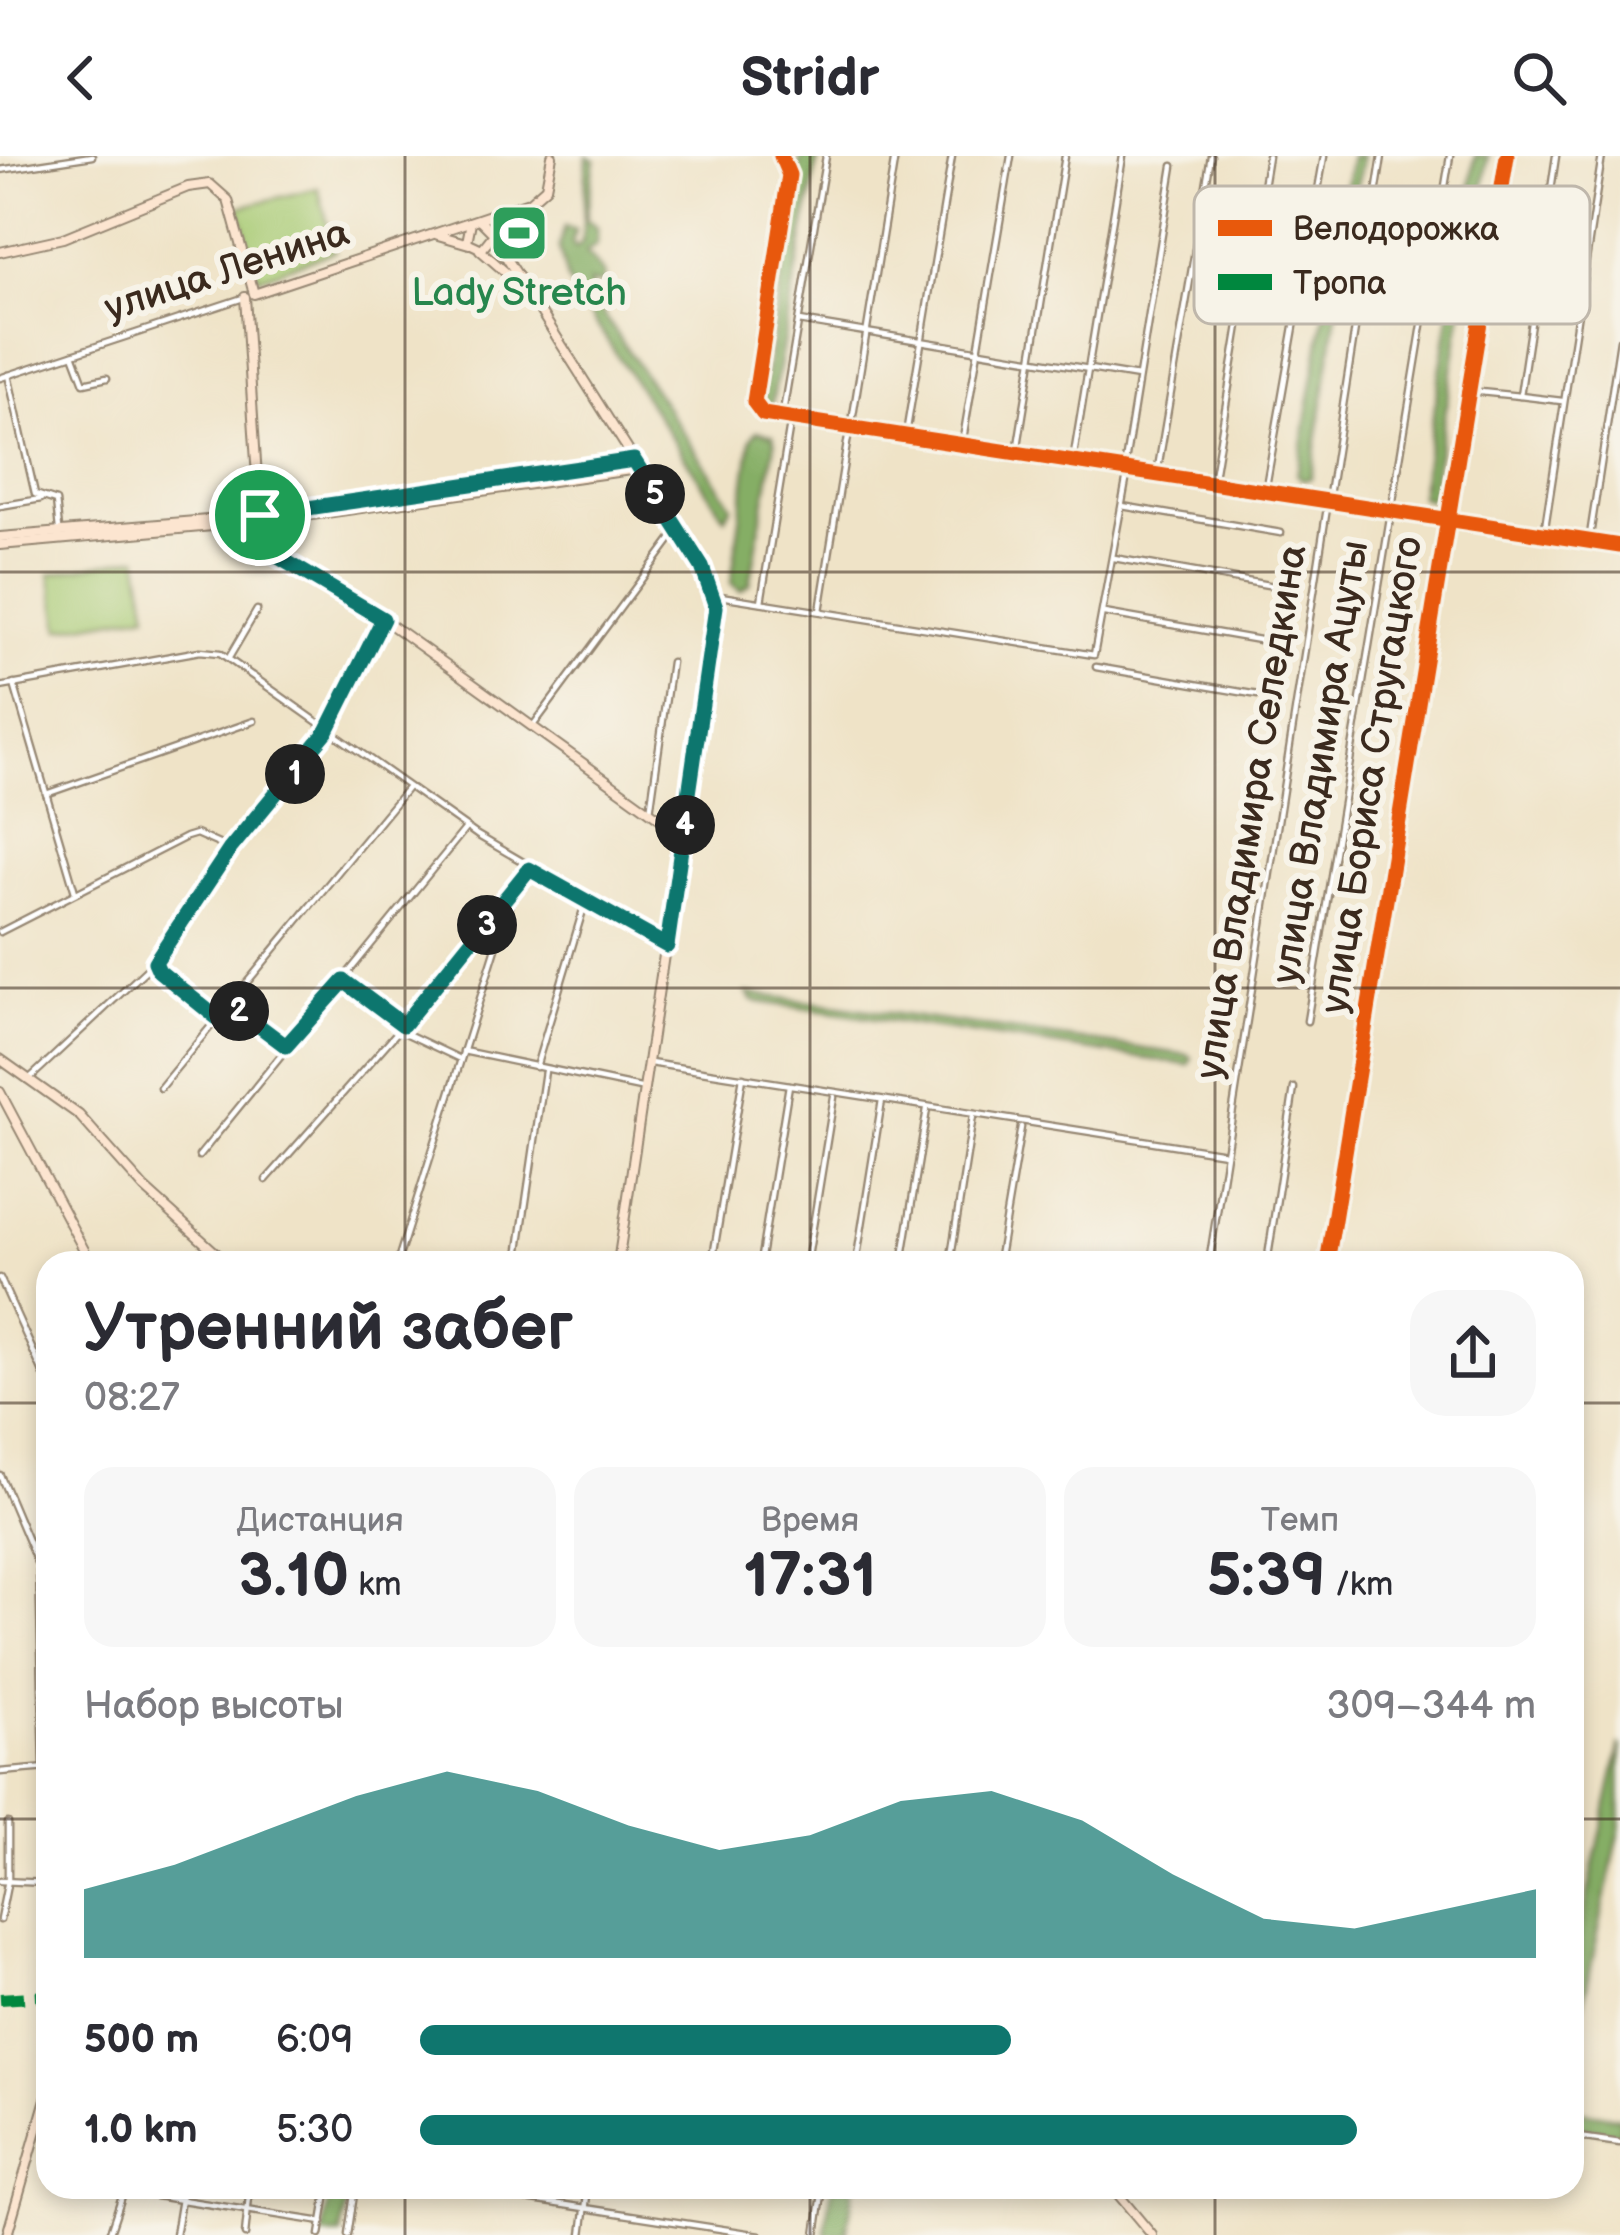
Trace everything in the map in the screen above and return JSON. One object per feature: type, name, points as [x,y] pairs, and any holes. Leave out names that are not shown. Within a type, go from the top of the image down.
[{"type":"street","points":[[0,170],[92,156]]},
{"type":"street","points":[[430,235],[474,246],[497,233],[512,209],[542,192],[552,156]]},
{"type":"street","points":[[781,156],[789,175],[754,402],[763,414],[1620,546]]},
{"type":"street","points":[[782,418],[826,156]]},
{"type":"street","points":[[851,428],[895,156]]},
{"type":"street","points":[[906,436],[952,156]]},
{"type":"street","points":[[962,445],[1010,156]]},
{"type":"street","points":[[1017,453],[1065,156]]},
{"type":"street","points":[[1073,461],[1123,156]]},
{"type":"street","points":[[1206,186],[1211,156]]},
{"type":"street","points":[[1263,186],[1268,156]]},
{"type":"street","points":[[1319,186],[1324,156]]},
{"type":"street","name":"улица Владимира Селедкина","points":[[1377,186],[1382,156]]},
{"type":"street","name":"улица Владимира Ацуты","points":[[1445,186],[1450,156]]},
{"type":"street","name":"улица Бориса Стругацкого","points":[[1502,186],[1507,156]]},
{"type":"street","points":[[1552,186],[1556,156]]},
{"type":"street","points":[[1590,233],[1602,156]]},
{"type":"street","points":[[1173,166],[1098,669],[1258,695]]},
{"type":"street","points":[[0,252],[63,238],[188,187],[210,184],[228,200],[249,296],[264,542],[275,555],[383,619],[684,836]]},
{"type":"street","name":"улица Ленина","points":[[4,377],[512,209]]},
{"type":"street","points":[[532,300],[474,246],[465,233],[475,220],[490,224],[497,233],[532,300],[714,595],[714,632],[620,1251]]},
{"type":"street","points":[[1157,474],[1194,256]]},
{"type":"street","points":[[799,321],[1138,377]]},
{"type":"street","points":[[1213,483],[1239,324]]},
{"type":"street","points":[[1265,492],[1295,324]]},
{"type":"street","name":"улица Владимира Селедкина","points":[[1211,1251],[1356,324]]},
{"type":"street","name":"улица Владимира Ацуты","points":[[1307,1021],[1421,324]]},
{"type":"street","name":"улица Бориса Стругацкого","points":[[1330,1251],[1481,324]]},
{"type":"street","points":[[1520,396],[1531,324]]},
{"type":"street","points":[[1544,534],[1576,324]]},
{"type":"street","points":[[1589,542],[1620,340]]},
{"type":"street","points":[[73,354],[85,383],[107,378]]},
{"type":"street","points":[[4,377],[25,467],[41,500]]},
{"type":"street","points":[[1470,391],[1564,401]]},
{"type":"street","points":[[761,602],[789,430]]},
{"type":"street","points":[[820,611],[848,437]]},
{"type":"street","points":[[0,541],[260,518],[636,465]]},
{"type":"street","points":[[0,506],[56,501],[59,532]]},
{"type":"street","points":[[1122,506],[1280,533]]},
{"type":"street","points":[[0,541],[59,532],[260,518]]},
{"type":"street","points":[[532,727],[678,530]]},
{"type":"street","points":[[1114,558],[1274,586]]},
{"type":"street","points":[[714,595],[1090,657],[1097,652]]},
{"type":"street","points":[[229,657],[257,610]]},
{"type":"street","points":[[1104,613],[1265,641]]},
{"type":"street","points":[[29,1079],[155,962],[230,849],[327,731],[383,619]]},
{"type":"street","points":[[0,687],[200,651],[229,657],[466,828],[667,946]]},
{"type":"street","points":[[650,812],[671,662]]},
{"type":"street","points":[[14,684],[75,893]]},
{"type":"street","points":[[46,794],[254,722]]},
{"type":"street","points":[[160,1088],[408,787]]},
{"type":"street","points":[[199,1156],[466,828]]},
{"type":"street","points":[[0,932],[196,833],[230,849]]},
{"type":"street","points":[[266,1180],[401,1028],[529,869]]},
{"type":"street","points":[[401,1251],[513,894]]},
{"type":"street","points":[[536,1069],[586,900]]},
{"type":"street","points":[[155,962],[159,971],[217,1018]]},
{"type":"street","points":[[344,981],[401,1028],[458,1058]]},
{"type":"street","points":[[230,1004],[286,1046]]},
{"type":"street","points":[[462,1051],[645,1089]]},
{"type":"street","points":[[0,1059],[95,1130],[144,1188],[214,1251]]},
{"type":"street","points":[[650,1063],[1021,1125],[1225,1153]]},
{"type":"street","points":[[519,1251],[544,1071]]},
{"type":"street","points":[[714,1251],[743,1077]]},
{"type":"street","points":[[762,1251],[789,1085]]},
{"type":"street","points":[[1269,1251],[1294,1088]]},
{"type":"street","points":[[0,1092],[85,1251]]},
{"type":"street","points":[[809,1251],[835,1095]]},
{"type":"street","points":[[858,1251],[882,1100]]},
{"type":"street","points":[[904,1251],[928,1107]]},
{"type":"street","points":[[952,1251],[973,1116]]},
{"type":"street","points":[[1000,1251],[1021,1125]]},
{"type":"street","points":[[0,1278],[36,1358]]},
{"type":"street","points":[[0,1475],[36,1554]]},
{"type":"street","points":[[0,1772],[36,1768]]},
{"type":"street","points":[[0,1921],[8,1823]]},
{"type":"street","points":[[4,1881],[36,1882]]},
{"type":"street","points":[[7,2235],[36,2134]]},
{"type":"street","points":[[1584,2138],[1620,2143]]},
{"type":"street","points":[[109,2235],[122,2199]]},
{"type":"street","points":[[175,2235],[181,2199],[322,2222]]},
{"type":"street","points":[[245,2235],[250,2199]]},
{"type":"street","points":[[320,2235],[326,2199]]},
{"type":"street","points":[[348,2235],[353,2199]]},
{"type":"street","points":[[527,2199],[760,2235]]},
{"type":"street","points":[[582,2235],[586,2199]]},
{"type":"street","points":[[816,2235],[821,2199]]},
{"type":"street","points":[[1122,2199],[1152,2235]]},
{"type":"green space","points":[[587,156],[595,160],[586,219],[597,227],[597,244],[586,252],[605,275],[602,284],[590,282],[594,300],[732,505],[725,518],[567,280],[559,248],[565,226],[575,230],[572,243],[576,248],[582,243]]},
{"type":"green space","points":[[801,156],[818,156],[771,409],[764,405],[763,394]]},
{"type":"green space","points":[[1351,156],[1362,156],[1357,186],[1346,186]]},
{"type":"green space","points":[[1475,156],[1488,156],[1483,186],[1470,186]]},
{"type":"green space","points":[[318,188],[335,251],[258,278],[239,207]]},
{"type":"green space","points":[[1323,324],[1335,324],[1311,478],[1297,475]]},
{"type":"green space","points":[[1448,324],[1460,324],[1430,501],[1420,496]]},
{"type":"green space","points":[[757,431],[773,435],[775,443],[750,584],[740,591],[731,583],[751,439]]},
{"type":"green space","points":[[138,557],[148,613],[60,629],[50,574]]},
{"type":"green space","points":[[747,993],[1192,1058],[1189,1065],[753,1001]]},
{"type":"green space","points":[[1620,1744],[1620,1828],[1584,2000],[1584,1912]]},
{"type":"green space","points":[[1584,2112],[1620,2117],[1620,2134],[1584,2129]]},
{"type":"green space","points":[[329,2199],[347,2199],[341,2235],[323,2235]]},
{"type":"green space","points":[[830,2199],[852,2199],[846,2235],[825,2235]]},
{"type":"marked path","points":[[0,1999],[36,1997]]},
{"type":"cycle path","points":[[781,156],[789,175],[754,402],[763,414],[1620,546]]},
{"type":"cycle path","points":[[1502,186],[1507,156]]},
{"type":"cycle path","points":[[1329,1251],[1480,324]]},
{"type":"place","name":"Lady Stretch","points":[[519,233]]},
{"type":"route","points":[[634,460],[702,567],[716,607],[667,946],[529,869],[403,1025],[344,981],[286,1046],[230,1004],[217,1018],[159,971],[155,962],[217,876],[230,849],[327,731],[383,619],[275,555],[262,537],[260,515],[634,460]]}]
